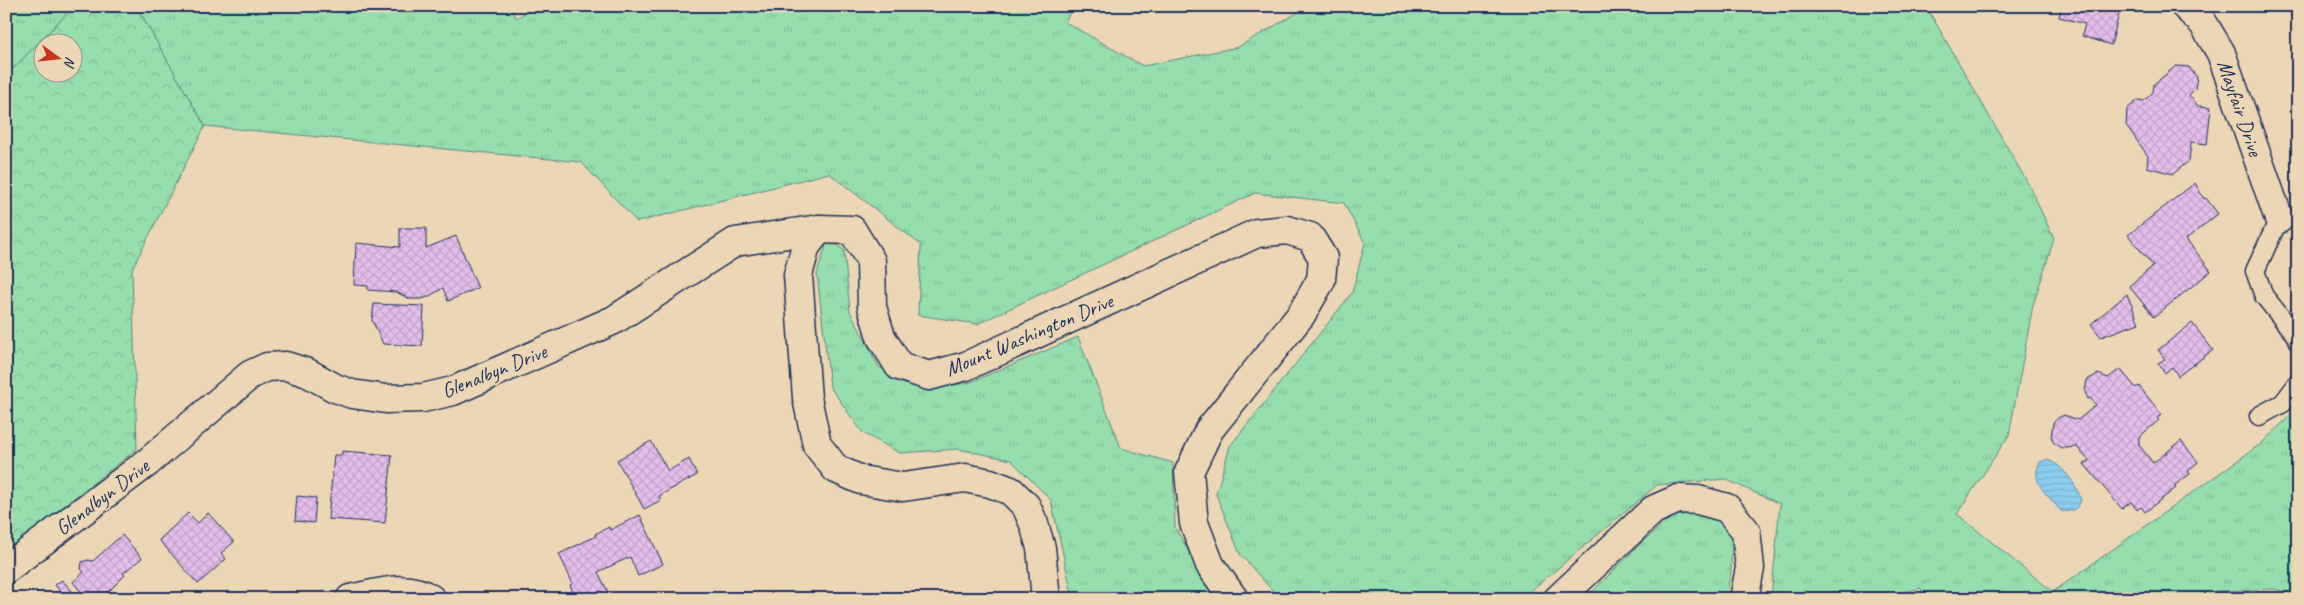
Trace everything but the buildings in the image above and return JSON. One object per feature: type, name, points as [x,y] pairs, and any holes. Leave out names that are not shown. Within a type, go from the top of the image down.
[{"type":"street","name":"Mayfair Drive","points":[[2185,6],[2203,23],[2221,53],[2279,219]]},
{"type":"street","name":"Glenalbyn Drive","points":[[6,569],[148,462],[250,374],[267,367],[286,366],[352,394],[386,399],[423,398],[453,391],[614,320],[735,242],[819,229]]},
{"type":"street","points":[[819,229],[806,246],[798,275],[807,398],[817,445],[836,469],[861,480],[903,487],[965,478],[990,483],[1011,491],[1026,506],[1034,524],[1041,548],[1046,599]]},
{"type":"street","name":"Mount Washington Drive","points":[[819,229],[852,230],[871,261],[872,307],[881,337],[899,366],[929,376],[966,366],[1258,233],[1287,230],[1310,238],[1323,258],[1321,280],[1301,315],[1209,430],[1189,472],[1194,523],[1210,565],[1234,599]]},
{"type":"street","points":[[1558,599],[1653,510],[1678,499],[1698,500],[1727,508],[1746,531],[1750,568],[1744,599]]},
{"type":"street","points":[[350,599],[407,589],[423,593],[431,599]]},
{"type":"lane","points":[[2279,219],[2255,271],[2264,296],[2296,336],[2298,342]]},
{"type":"lane","points":[[2259,416],[2283,403],[2298,382]]},
{"type":"green space","points":[[6,6],[74,6],[49,32],[32,32],[32,49],[6,76]]},
{"type":"green space","points":[[74,6],[136,6],[205,126],[132,269],[137,449],[6,551],[6,76],[32,49],[32,82],[82,82],[82,32],[49,32]]},
{"type":"green space","points":[[136,6],[510,6],[516,18],[537,6],[1073,6],[1065,22],[1143,66],[1238,47],[1309,6],[1926,6],[2030,187],[2054,239],[2033,305],[2009,435],[1957,514],[2053,592],[2262,443],[2298,408],[2298,596],[2275,589],[2218,591],[2208,599],[1924,599],[1921,588],[1873,599],[1771,599],[1780,504],[1725,479],[1657,485],[1521,599],[1280,599],[1240,554],[1216,494],[1230,446],[1352,293],[1365,243],[1344,203],[1255,193],[977,324],[918,315],[921,245],[829,173],[637,222],[581,162],[205,126]]},
{"type":"green space","points":[[828,239],[844,250],[850,311],[879,367],[932,389],[971,382],[1078,337],[1121,448],[1173,463],[1175,527],[1215,599],[1073,599],[1051,500],[1011,460],[959,449],[900,453],[863,433],[830,387],[817,274]]},
{"type":"green space","points":[[1709,514],[1732,528],[1731,571],[1726,599],[1585,599],[1642,542],[1674,515]]},
{"type":"water","points":[[2051,461],[2062,469],[2076,488],[2081,500],[2074,510],[2061,511],[2042,488],[2037,476],[2037,469],[2040,462]]}]
